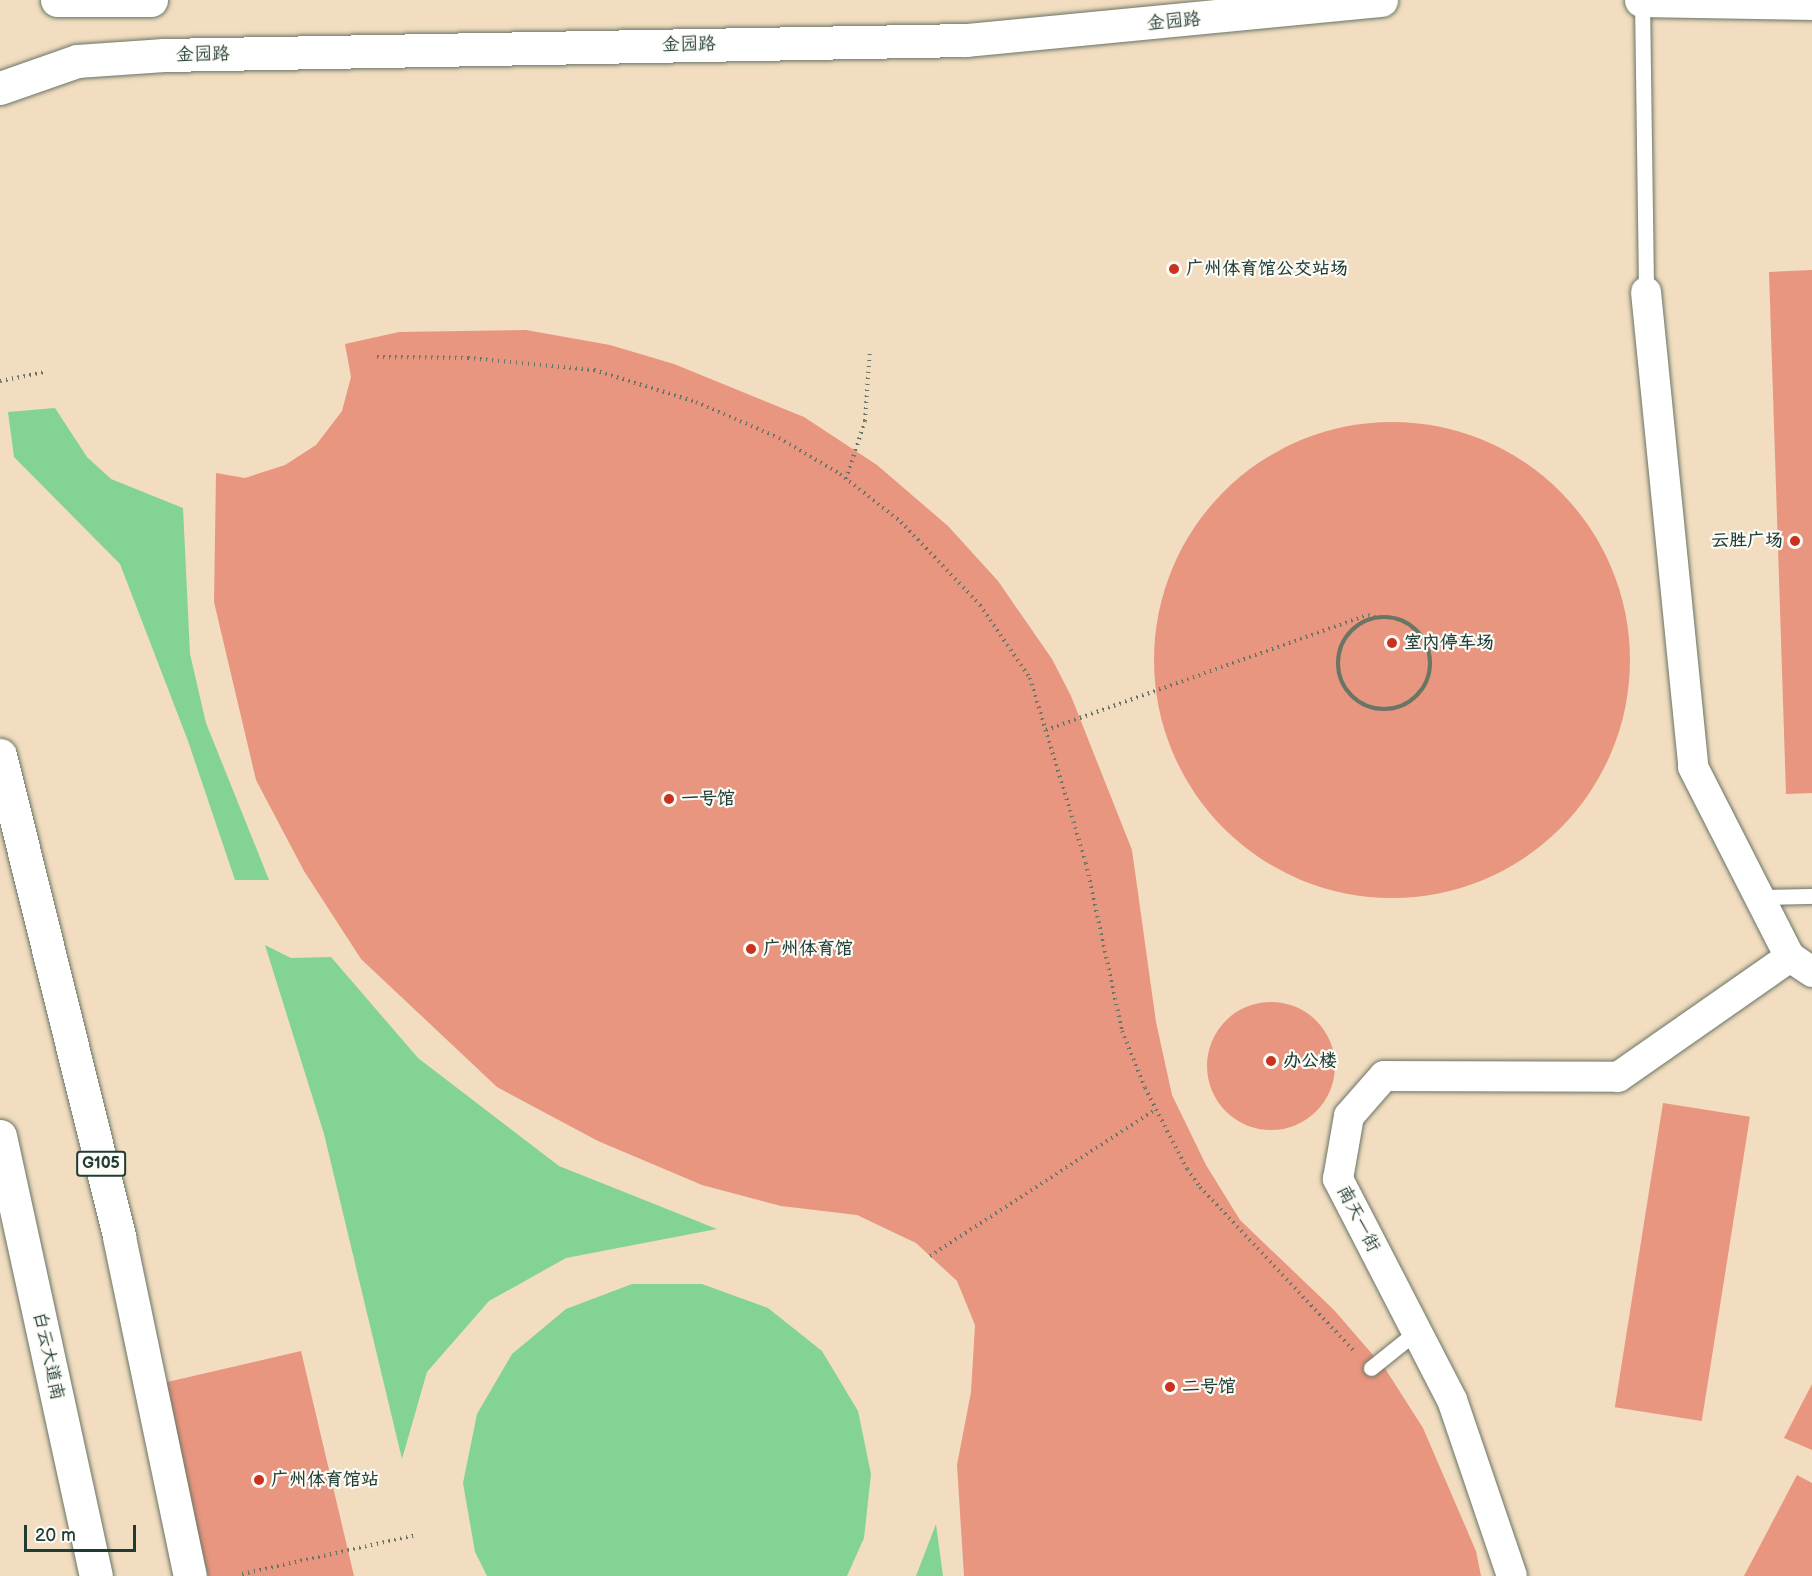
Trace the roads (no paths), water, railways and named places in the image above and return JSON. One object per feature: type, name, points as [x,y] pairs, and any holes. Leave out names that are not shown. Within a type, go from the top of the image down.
[{"type":"main road","points":[[57,0],[151,0]]},
{"type":"main road","name":"金园路","points":[[0,88],[76,61],[142,57],[966,40],[1381,0]]},
{"type":"main road","points":[[1642,0],[1812,3]]},
{"type":"main road","name":"G105","points":[[0,755],[119,1237],[190,1576]]},
{"type":"main road","name":"白云大道南","points":[[0,1136],[96,1576]]},
{"type":"street","points":[[1646,292],[1693,767],[1759,897],[1801,964]]},
{"type":"street","name":"南天一街","points":[[1512,1576],[1452,1400],[1338,1179],[1349,1116],[1384,1076],[1618,1077],[1801,964]]},
{"type":"lane","points":[[1642,0],[1646,292]]},
{"type":"lane","points":[[1759,897],[1812,896]]},
{"type":"lane","points":[[1371,1368],[1416,1332]]},
{"type":"place","name":"广州体育馆公交站场","points":[[1174,269]]},
{"type":"place","name":"云胜广场","points":[[1795,541]]},
{"type":"place","name":"室内停车场","points":[[1392,643]]},
{"type":"place","name":"一号馆","points":[[669,799]]},
{"type":"place","name":"广州体育馆","points":[[751,949]]},
{"type":"place","name":"办公楼","points":[[1271,1061]]},
{"type":"place","name":"二号馆","points":[[1170,1387]]},
{"type":"place","name":"广州体育馆站","points":[[259,1480]]}]
